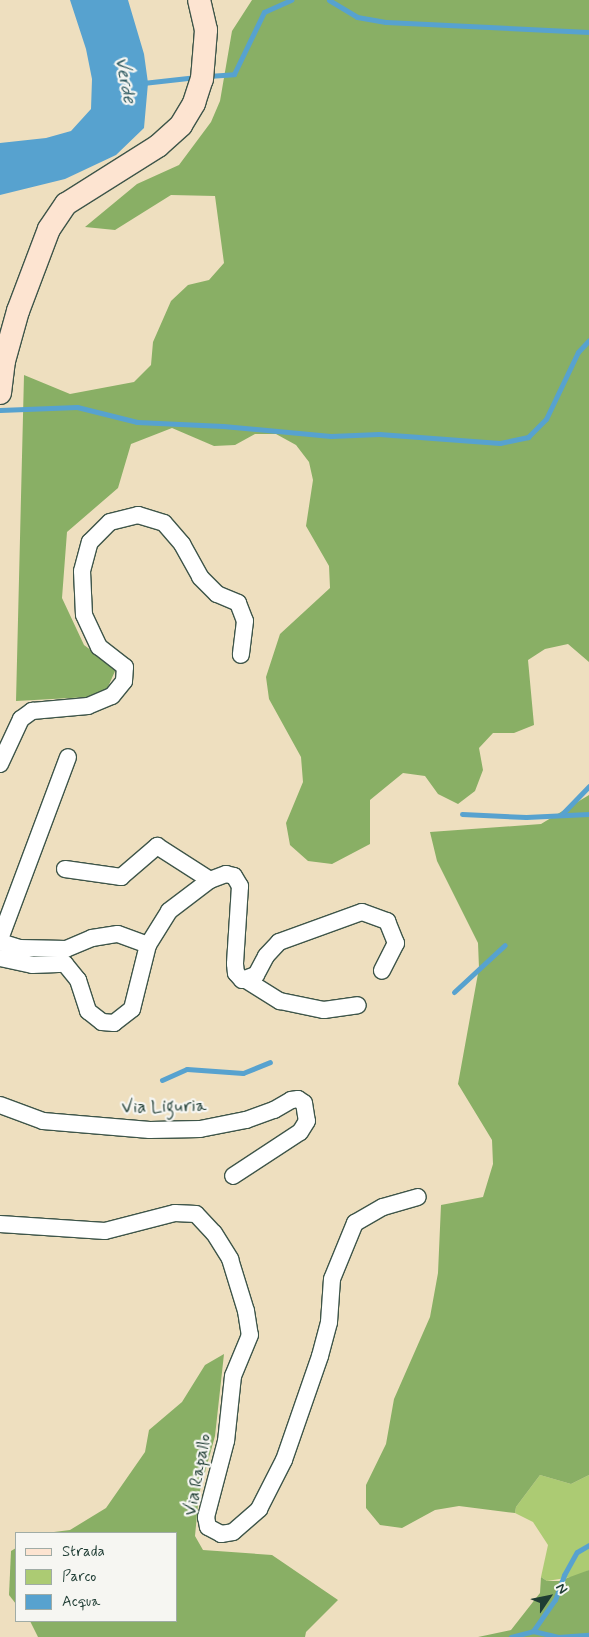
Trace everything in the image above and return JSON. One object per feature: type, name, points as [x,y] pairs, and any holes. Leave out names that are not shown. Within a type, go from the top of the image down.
[{"type":"main road","points":[[0,393],[4,361],[18,311],[49,229],[66,204],[158,146],[181,125],[194,103],[202,79],[206,30],[199,0]]},
{"type":"street","points":[[0,764],[21,719],[32,711],[88,706],[112,696],[124,681],[125,667],[99,647],[84,615],[82,571],[84,561],[90,542],[110,522],[138,515],[164,523],[182,544],[200,577],[217,594],[238,603],[245,620],[241,655]]},
{"type":"street","points":[[68,756],[0,941],[20,948],[66,949],[92,938],[118,934],[148,946]]},
{"type":"street","points":[[65,868],[121,877],[157,846],[210,880]]},
{"type":"street","points":[[0,958],[32,965],[65,964],[78,980],[88,1011],[102,1022],[114,1023],[132,1009],[148,946],[169,910],[210,880],[226,874],[234,876],[240,886],[235,964],[236,973],[242,980],[246,980],[280,1001],[324,1010],[358,1005]]},
{"type":"street","points":[[246,980],[256,975],[266,956],[279,942],[345,916],[362,912],[387,921],[396,943],[382,970]]},
{"type":"street","name":"Via Liguria","points":[[0,1105],[43,1121],[150,1130],[200,1129],[246,1120],[274,1110],[291,1100],[298,1099],[304,1103],[307,1121],[300,1132],[233,1176]]},
{"type":"street","name":"Via Rapallo","points":[[0,1224],[105,1231],[175,1212],[196,1214],[214,1233],[230,1259],[246,1312],[250,1335],[233,1376],[226,1441],[206,1517],[208,1527],[221,1534],[233,1532],[259,1509],[284,1460],[320,1356],[329,1322],[332,1279],[356,1223],[383,1207],[418,1197]]},
{"type":"green space","points":[[252,0],[589,0],[589,662],[568,644],[545,649],[528,660],[534,725],[514,733],[493,733],[479,748],[483,770],[475,791],[458,804],[438,794],[425,776],[403,773],[370,800],[370,844],[332,864],[308,861],[290,845],[286,823],[303,782],[301,757],[269,699],[266,677],[280,634],[330,588],[329,566],[306,526],[313,480],[309,462],[296,445],[276,434],[255,434],[235,445],[214,446],[172,428],[131,444],[118,488],[67,532],[62,598],[84,645],[116,669],[107,689],[89,697],[16,701],[24,375],[70,394],[134,382],[151,365],[153,342],[171,301],[188,285],[209,280],[224,263],[215,196],[171,195],[115,230],[85,227],[137,184],[179,165],[211,122],[220,101],[232,31]]},
{"type":"green space","points":[[589,795],[589,1475],[571,1484],[540,1475],[516,1507],[515,1513],[459,1506],[435,1510],[402,1528],[380,1525],[366,1508],[366,1485],[386,1444],[394,1399],[430,1317],[438,1273],[441,1205],[483,1197],[493,1164],[492,1140],[458,1084],[479,968],[478,943],[437,861],[430,832],[541,824]]},
{"type":"green space","points":[[224,1354],[215,1436],[199,1494],[195,1536],[203,1550],[272,1555],[338,1600],[306,1632],[305,1637],[38,1637],[30,1622],[178,1622],[178,1532],[54,1532],[70,1530],[106,1508],[145,1452],[149,1430],[182,1402],[205,1365]]},
{"type":"green space","points":[[540,1475],[571,1484],[589,1475],[589,1570],[578,1576],[547,1581],[541,1577],[548,1545],[533,1522],[515,1513],[516,1507]]},
{"type":"green space","points":[[15,1549],[15,1603],[9,1595],[11,1551]]},
{"type":"green space","points":[[589,1570],[589,1637],[478,1637],[511,1630],[540,1593],[541,1577],[547,1581],[559,1581]]},
{"type":"water","name":"Verde","points":[[70,0],[128,0],[144,54],[148,83],[144,128],[116,155],[65,179],[0,195],[0,143],[46,138],[71,131],[91,109],[92,79],[86,49]]},
{"type":"waterway","points":[[208,76],[234,74],[264,12],[291,0]]},
{"type":"waterway","points":[[329,0],[357,17],[386,22],[589,32]]},
{"type":"waterway","name":"Verde","points":[[143,83],[197,77]]},
{"type":"waterway","points":[[0,410],[77,407],[137,422],[223,426],[331,436],[379,434],[500,443],[528,437],[546,419],[578,352],[589,340]]},
{"type":"waterway","points":[[562,814],[589,786]]},
{"type":"waterway","points":[[462,814],[526,817],[589,814]]},
{"type":"waterway","points":[[454,992],[505,945]]},
{"type":"waterway","points":[[162,1080],[187,1069],[243,1073],[270,1062]]},
{"type":"waterway","points":[[533,1631],[555,1600],[564,1575],[577,1552],[589,1545]]},
{"type":"waterway","points":[[511,1637],[533,1631],[558,1637],[589,1635]]}]
